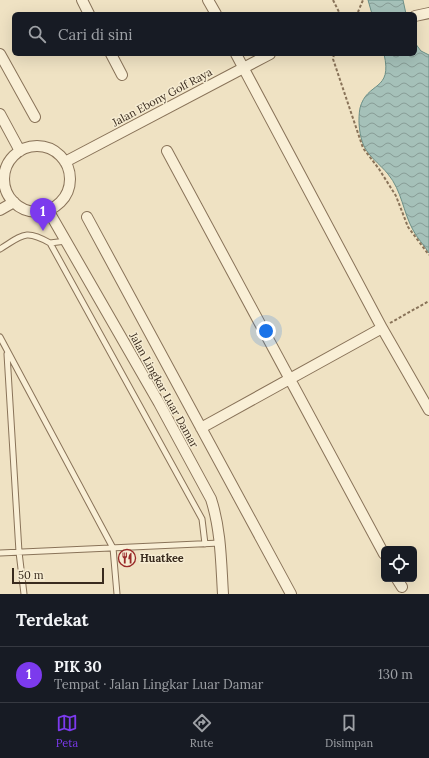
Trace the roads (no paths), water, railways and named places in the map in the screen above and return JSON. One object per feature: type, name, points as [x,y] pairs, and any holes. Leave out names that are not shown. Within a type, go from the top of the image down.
[{"type":"street","points":[[82,0],[88,12]]},
{"type":"street","points":[[208,0],[215,12]]},
{"type":"street","points":[[417,16],[429,13]]},
{"type":"street","points":[[0,54],[35,117]]},
{"type":"street","points":[[112,56],[122,75]]},
{"type":"street","points":[[237,56],[382,328],[429,410]]},
{"type":"street","name":"Jalan Ebony Golf Raya","points":[[65,162],[266,56]]},
{"type":"street","points":[[0,114],[20,151]]},
{"type":"street","points":[[39,146],[50,148],[59,154],[65,162],[70,176],[68,190],[64,199],[57,206],[48,210],[30,211],[14,202],[3,189],[7,167],[12,158],[20,151],[29,147],[39,146]]},
{"type":"street","points":[[168,151],[381,548]]},
{"type":"street","points":[[0,210],[14,202]]},
{"type":"street","name":"Jalan Lingkar Luar Damar","points":[[48,210],[158,403],[207,493],[216,515],[220,543],[223,594]]},
{"type":"street","points":[[87,217],[291,594]]},
{"type":"street","points":[[201,428],[382,328]]},
{"type":"lane","points":[[0,249],[25,234],[35,235],[50,243],[202,519],[205,544]]},
{"type":"lane","points":[[50,243],[66,241]]},
{"type":"lane","points":[[0,337],[113,548],[117,594]]},
{"type":"lane","points":[[7,351],[18,552],[24,594]]},
{"type":"lane","points":[[0,553],[220,543]]},
{"type":"water","points":[[368,0],[403,0],[406,12],[371,12]]},
{"type":"water","points":[[417,46],[421,51],[429,55],[429,253],[413,230],[393,181],[367,151],[361,137],[359,116],[363,99],[382,81],[385,75],[386,66],[384,56],[417,56]]},
{"type":"place","name":"PIK 30","points":[[43,231]]},
{"type":"place","name":"Huatkee","points":[[127,558]]}]
